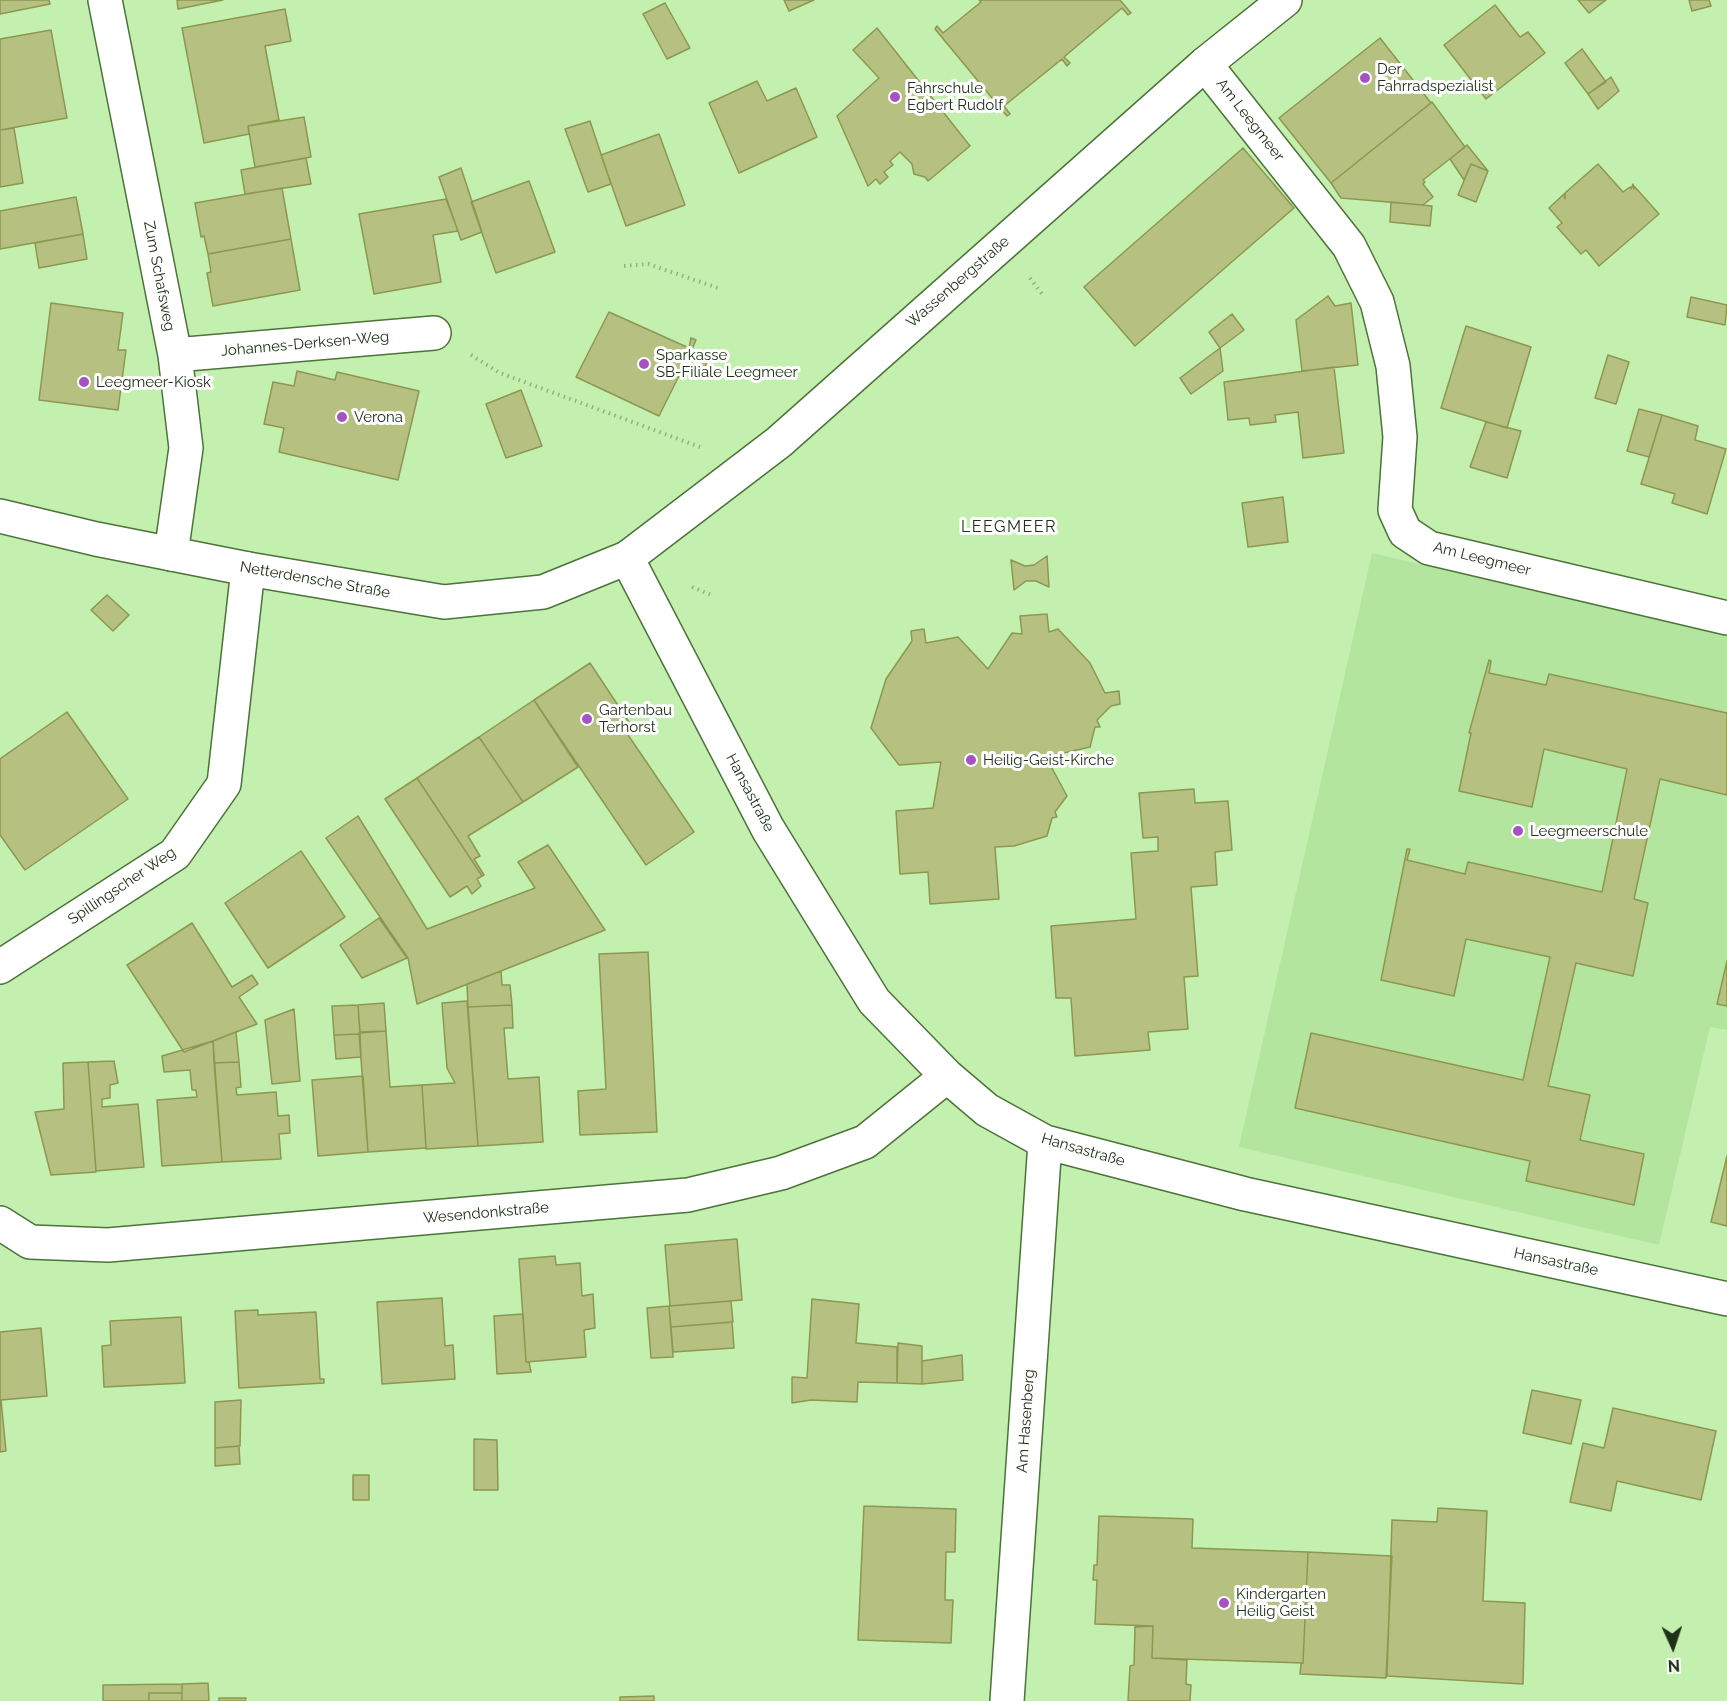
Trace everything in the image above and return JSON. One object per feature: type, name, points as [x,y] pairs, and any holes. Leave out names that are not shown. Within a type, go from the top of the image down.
[{"type":"street","name":"Zum Schafsweg","points":[[105,0],[175,355],[186,448],[171,554]]},
{"type":"street","name":"Wassenbergstraße","points":[[627,558],[779,442],[1205,64],[1285,0]]},
{"type":"street","name":"Am Leegmeer","points":[[1205,64],[1349,246],[1377,302],[1393,366],[1400,437],[1395,510],[1405,532],[1429,548],[1727,618]]},
{"type":"street","name":"Johannes-Derksen-Weg","points":[[175,355],[434,333]]},
{"type":"street","name":"Netterdensche Straße","points":[[0,516],[248,569],[444,602],[543,592],[627,558]]},
{"type":"street","name":"Hansastraße","points":[[627,558],[768,829],[874,1001],[947,1076],[987,1110],[1045,1142],[1245,1194],[1727,1299]]},
{"type":"street","name":"Spillingscher Weg","points":[[0,967],[175,854],[224,784],[248,569]]},
{"type":"street","name":"Wesendonkstraße","points":[[0,1223],[30,1242],[108,1245],[688,1195],[781,1173],[865,1142],[947,1076]]},
{"type":"street","name":"Am Hasenberg","points":[[1008,1701],[1045,1142]]},
{"type":"path","points":[[624,266],[648,264],[718,288]]},
{"type":"path","points":[[434,333],[500,373],[748,465]]},
{"type":"shaded area","name":"Leegmeerschule","points":[[1372,553],[1727,636],[1727,1030],[1710,1027],[1659,1245],[1239,1147]]},
{"type":"building","points":[[0,0],[49,0],[50,4],[0,14]]},
{"type":"building","points":[[177,0],[223,0],[178,9]]},
{"type":"building","points":[[784,0],[814,0],[789,11]]},
{"type":"building","points":[[979,0],[1120,0],[1131,13],[1128,15],[1122,8],[1064,57],[1070,63],[1067,66],[1062,59],[1004,106],[1010,114],[1007,116],[935,29],[937,26],[943,33],[981,2]]},
{"type":"building","points":[[1578,0],[1606,0],[1589,13]]},
{"type":"building","points":[[1689,0],[1709,0],[1711,6],[1692,11]]},
{"type":"building","points":[[665,3],[690,48],[667,59],[643,14]]},
{"type":"building","points":[[1495,5],[1520,37],[1528,32],[1545,53],[1486,99],[1444,45]]},
{"type":"building","points":[[285,9],[291,41],[265,46],[279,120],[248,126],[249,134],[204,143],[182,28]]},
{"type":"building","name":"Fahrschule Egbert Rudolf","points":[[877,28],[970,146],[928,181],[925,177],[914,174],[912,164],[900,152],[890,161],[893,165],[884,172],[888,177],[880,184],[876,179],[868,186],[837,116],[879,78],[853,50]]},
{"type":"building","points":[[51,30],[67,118],[0,130],[0,39]]},
{"type":"building","points":[[1380,38],[1431,103],[1331,183],[1279,118]]},
{"type":"building","points":[[1582,49],[1606,82],[1588,94],[1565,63]]},
{"type":"building","points":[[1611,77],[1619,91],[1598,109],[1588,94]]},
{"type":"building","points":[[757,81],[767,101],[796,88],[817,137],[739,173],[709,103]]},
{"type":"building","points":[[1432,102],[1465,147],[1423,180],[1425,182],[1423,184],[1433,197],[1423,205],[1341,198],[1331,183]]},
{"type":"building","points":[[304,117],[311,157],[255,167],[248,126]]},
{"type":"building","points":[[590,121],[611,184],[588,192],[565,129]]},
{"type":"building","points":[[14,128],[23,183],[0,187],[0,130]]},
{"type":"building","points":[[659,134],[685,205],[626,226],[601,155]]},
{"type":"building","points":[[1467,145],[1488,171],[1471,164],[1464,180],[1450,159]]},
{"type":"building","points":[[1243,148],[1294,208],[1135,346],[1084,287]]},
{"type":"building","points":[[306,158],[311,184],[245,194],[241,170]]},
{"type":"building","points":[[1471,164],[1488,171],[1476,202],[1458,195]]},
{"type":"building","points":[[1598,164],[1623,192],[1630,187],[1631,189],[1633,184],[1634,189],[1634,186],[1659,214],[1599,266],[1586,250],[1581,254],[1557,227],[1562,223],[1549,208],[1564,194],[1565,199],[1565,193]]},
{"type":"building","points":[[461,168],[482,232],[461,240],[439,177]]},
{"type":"building","points":[[529,181],[555,252],[496,273],[471,202]]},
{"type":"building","points":[[282,188],[291,239],[208,254],[204,236],[201,237],[195,203]]},
{"type":"building","points":[[76,197],[83,234],[0,249],[0,211]]},
{"type":"building","points":[[446,199],[458,231],[433,235],[441,282],[374,294],[359,214]]},
{"type":"building","points":[[1391,202],[1432,206],[1430,226],[1390,222]]},
{"type":"building","points":[[83,234],[87,259],[39,268],[35,243]]},
{"type":"building","points":[[291,239],[300,290],[213,306],[207,273],[211,272],[208,254]]},
{"type":"building","points":[[1328,296],[1335,306],[1351,303],[1358,365],[1302,371],[1296,320]]},
{"type":"building","points":[[1691,297],[1727,305],[1725,325],[1687,317]]},
{"type":"building","points":[[51,303],[123,313],[118,350],[126,350],[118,410],[39,400]]},
{"type":"building","name":"Sparkasse SB-Filiale Leegmeer","points":[[609,312],[689,348],[691,338],[696,340],[690,354],[707,362],[702,374],[684,366],[659,416],[576,377]]},
{"type":"building","points":[[1232,314],[1244,330],[1220,348],[1209,332]]},
{"type":"building","points":[[1466,326],[1531,347],[1507,428],[1441,408]]},
{"type":"building","points":[[1220,348],[1223,371],[1191,394],[1180,378]]},
{"type":"building","points":[[1608,355],[1629,362],[1616,404],[1595,398]]},
{"type":"building","points":[[1334,367],[1344,453],[1303,458],[1298,412],[1275,415],[1276,422],[1250,425],[1249,418],[1228,420],[1224,382]]},
{"type":"building","points":[[297,371],[335,380],[337,372],[419,391],[398,480],[279,452],[284,428],[264,424],[273,382],[294,386]]},
{"type":"building","points":[[521,390],[542,446],[506,458],[486,404]]},
{"type":"building","points":[[1639,409],[1662,415],[1649,457],[1627,451]]},
{"type":"building","points":[[1662,415],[1698,426],[1695,440],[1726,449],[1707,514],[1672,503],[1675,494],[1641,484]]},
{"type":"building","points":[[1486,422],[1521,431],[1507,478],[1470,467]]},
{"type":"building","points":[[1283,497],[1288,542],[1248,547],[1242,503]]},
{"type":"building","points":[[1047,556],[1049,587],[1036,581],[1026,581],[1014,590],[1011,560],[1025,566],[1034,565]]},
{"type":"building","points":[[107,595],[129,615],[113,631],[91,610]]},
{"type":"building","name":"Heilig-Geist-Kirche","points":[[1047,614],[1049,632],[1058,629],[1090,663],[1105,693],[1119,691],[1120,704],[1111,706],[1097,720],[1100,727],[1095,727],[1090,747],[1046,757],[1067,796],[1055,812],[1057,817],[1052,818],[1047,836],[1014,846],[995,847],[999,899],[930,904],[928,872],[900,874],[896,811],[933,808],[941,762],[899,765],[871,728],[886,679],[912,641],[911,631],[924,629],[926,643],[958,637],[988,669],[1012,633],[1022,634],[1020,616]]},
{"type":"building","points":[[1489,660],[1491,661],[1489,673],[1546,685],[1549,674],[1727,713],[1727,795],[1660,779],[1634,899],[1648,903],[1633,976],[1576,963],[1548,1086],[1590,1095],[1580,1140],[1644,1154],[1634,1205],[1526,1181],[1530,1161],[1295,1108],[1311,1033],[1523,1080],[1550,957],[1466,939],[1454,996],[1381,980],[1407,849],[1410,849],[1407,860],[1465,874],[1468,862],[1602,892],[1627,769],[1544,749],[1532,807],[1459,791],[1471,733],[1469,733]]},
{"type":"building","points":[[590,663],[631,725],[624,729],[694,832],[646,865],[534,700]]},
{"type":"building","points":[[534,700],[578,767],[523,802],[479,737]]},
{"type":"building","points":[[67,712],[128,799],[25,870],[0,835],[0,759]]},
{"type":"building","points":[[479,737],[523,802],[468,836],[480,856],[474,859],[484,875],[482,876],[417,778]]},
{"type":"building","points":[[417,778],[482,876],[477,879],[481,886],[472,894],[467,886],[450,897],[385,799]]},
{"type":"building","points":[[1194,789],[1195,803],[1228,801],[1232,850],[1215,852],[1217,885],[1191,887],[1198,976],[1184,977],[1188,1029],[1148,1032],[1150,1050],[1075,1056],[1071,998],[1056,998],[1051,926],[1136,919],[1131,853],[1158,851],[1158,837],[1143,838],[1139,793]]},
{"type":"building","points":[[358,816],[427,929],[535,888],[518,862],[548,845],[605,930],[417,1004],[408,958],[326,838]]},
{"type":"building","points":[[301,851],[345,917],[268,968],[225,903]]},
{"type":"building","points":[[379,918],[407,958],[362,978],[340,945]]},
{"type":"building","points":[[192,923],[232,987],[252,975],[258,984],[239,997],[257,1024],[184,1052],[127,965]]},
{"type":"building","points":[[648,952],[657,1132],[580,1135],[578,1091],[606,1089],[599,954]]},
{"type":"building","points":[[1727,961],[1727,1006],[1717,1004]]},
{"type":"building","points":[[501,971],[502,985],[510,985],[512,1005],[468,1007],[467,984]]},
{"type":"building","points":[[467,1001],[478,1146],[426,1149],[422,1085],[455,1083],[447,1068],[442,1003]]},
{"type":"building","points":[[384,1003],[386,1031],[360,1032],[358,1005]]},
{"type":"building","points":[[358,1005],[360,1034],[334,1035],[332,1006]]},
{"type":"building","points":[[512,1005],[513,1028],[504,1028],[508,1079],[539,1077],[543,1142],[478,1146],[468,1007]]},
{"type":"building","points":[[294,1009],[300,1081],[272,1084],[265,1020]]},
{"type":"building","points":[[386,1031],[390,1087],[422,1085],[426,1148],[368,1152],[359,1033]]},
{"type":"building","points":[[236,1032],[239,1062],[214,1063],[213,1041]]},
{"type":"building","points":[[360,1034],[361,1057],[336,1059],[334,1035]]},
{"type":"building","points":[[213,1041],[222,1162],[162,1166],[157,1100],[197,1097],[196,1090],[192,1090],[190,1070],[164,1072],[162,1056]]},
{"type":"building","points":[[114,1061],[118,1083],[110,1085],[110,1098],[102,1099],[102,1107],[138,1104],[144,1167],[96,1171],[88,1062]]},
{"type":"building","points":[[88,1062],[96,1172],[51,1175],[35,1112],[64,1109],[63,1063]]},
{"type":"building","points":[[239,1062],[241,1087],[236,1088],[237,1095],[276,1092],[278,1116],[289,1115],[290,1133],[279,1134],[281,1159],[222,1162],[214,1063]]},
{"type":"building","points":[[363,1076],[368,1152],[318,1156],[312,1080]]},
{"type":"building","points":[[1727,1156],[1727,1226],[1711,1222]]},
{"type":"building","points":[[737,1239],[742,1300],[670,1306],[665,1245]]},
{"type":"building","points":[[555,1256],[556,1265],[580,1263],[582,1296],[593,1294],[595,1328],[584,1330],[586,1357],[526,1362],[519,1259]]},
{"type":"building","points":[[442,1298],[445,1346],[453,1345],[455,1379],[382,1384],[377,1302]]},
{"type":"building","points":[[812,1299],[859,1304],[856,1343],[897,1347],[897,1383],[858,1382],[857,1402],[811,1400],[792,1403],[792,1377],[807,1378]]},
{"type":"building","points":[[731,1301],[733,1322],[671,1327],[669,1306]]},
{"type":"building","points":[[669,1306],[673,1357],[651,1358],[647,1308]]},
{"type":"building","points":[[258,1310],[258,1315],[316,1312],[320,1379],[324,1379],[324,1383],[239,1388],[235,1311]]},
{"type":"building","points":[[523,1314],[526,1362],[529,1362],[531,1372],[497,1374],[494,1316]]},
{"type":"building","points":[[181,1317],[185,1383],[104,1387],[102,1346],[111,1345],[110,1321]]},
{"type":"building","points":[[732,1322],[734,1348],[673,1352],[671,1327]]},
{"type":"building","points":[[41,1328],[47,1396],[1,1400],[6,1451],[0,1452],[0,1332]]},
{"type":"building","points":[[898,1343],[922,1346],[922,1384],[897,1383]]},
{"type":"building","points":[[962,1355],[963,1380],[922,1384],[922,1361]]},
{"type":"building","points":[[1532,1390],[1581,1400],[1571,1444],[1523,1433]]},
{"type":"building","points":[[241,1400],[240,1446],[215,1448],[215,1402]]},
{"type":"building","points":[[1613,1408],[1716,1431],[1701,1500],[1617,1481],[1611,1511],[1570,1502],[1583,1443],[1604,1448]]},
{"type":"building","points":[[474,1439],[497,1440],[498,1490],[474,1490]]},
{"type":"building","points":[[239,1446],[240,1464],[215,1466],[215,1448]]},
{"type":"building","points":[[353,1475],[369,1475],[369,1500],[353,1500]]},
{"type":"building","points":[[864,1506],[956,1509],[955,1552],[946,1552],[945,1600],[953,1600],[951,1643],[858,1640]]},
{"type":"building","points":[[1438,1508],[1487,1511],[1483,1601],[1525,1603],[1523,1684],[1387,1676],[1392,1520],[1437,1522]]},
{"type":"building","points":[[1099,1516],[1193,1519],[1192,1548],[1308,1552],[1303,1663],[1152,1658],[1153,1626],[1095,1624],[1097,1580],[1093,1580],[1094,1565],[1097,1565]]},
{"type":"building","points":[[1308,1552],[1392,1556],[1386,1678],[1300,1674],[1303,1663]]},
{"type":"building","points":[[1153,1626],[1152,1658],[1187,1660],[1186,1684],[1191,1685],[1190,1701],[1128,1701],[1130,1666],[1134,1665],[1135,1627]]},
{"type":"building","points":[[208,1683],[209,1701],[182,1701],[182,1684]]},
{"type":"building","points":[[182,1684],[182,1693],[149,1693],[149,1701],[103,1701],[103,1685]]},
{"type":"building","points":[[149,1693],[182,1693],[182,1701],[149,1701]]},
{"type":"building","points":[[654,1696],[654,1701],[620,1701],[620,1697]]},
{"type":"building","points":[[219,1698],[246,1698],[245,1701],[219,1701]]},
{"type":"place","name":"Der Fahrradspezialist","points":[[1365,78]]},
{"type":"place","name":"Fahrschule Egbert Rudolf","points":[[895,97]]},
{"type":"place","name":"Sparkasse SB-Filiale Leegmeer","points":[[644,364]]},
{"type":"place","name":"Leegmeer-Kiosk","points":[[84,382]]},
{"type":"place","name":"Verona","points":[[342,417]]},
{"type":"place","name":"Gartenbau Terhorst","points":[[587,719]]},
{"type":"place","name":"Heilig-Geist-Kirche","points":[[971,760]]},
{"type":"place","name":"Leegmeerschule","points":[[1518,831]]},
{"type":"place","name":"Kindergarten Heilig Geist","points":[[1224,1603]]},
{"type":"district","name":"LEEGMEER","points":[[1009,527]]}]
